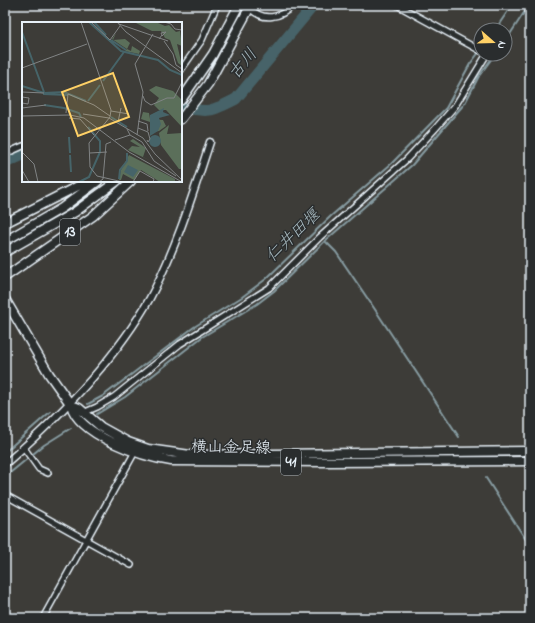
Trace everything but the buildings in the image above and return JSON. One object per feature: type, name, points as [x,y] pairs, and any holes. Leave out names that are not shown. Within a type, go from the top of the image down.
[{"type":"main road","points":[[182,98],[213,54],[239,5]]},
{"type":"main road","points":[[182,118],[220,63],[250,7]]},
{"type":"main road","name":"13","points":[[5,223],[86,182]]},
{"type":"main road","name":"13","points":[[5,241],[62,208],[97,182]]},
{"type":"main road","name":"13","points":[[5,252],[75,212],[116,182]]},
{"type":"main road","name":"13","points":[[5,277],[93,216],[130,182]]},
{"type":"main road","name":"横山金足線","points":[[5,299],[49,374],[70,404],[73,413],[93,430],[113,443],[137,449],[190,455],[530,451]]},
{"type":"main road","name":"横山金足線","points":[[70,404],[106,431],[137,449],[160,459],[194,462],[530,461]]},
{"type":"street","points":[[182,69],[202,40],[217,5]]},
{"type":"street","points":[[250,7],[256,15],[276,18],[287,12],[293,5]]},
{"type":"street","points":[[397,5],[473,47]]},
{"type":"street","points":[[83,413],[114,397],[180,344],[269,288],[320,237],[407,159],[455,106],[481,62]]},
{"type":"street","points":[[5,464],[70,404],[112,355],[150,297],[178,234],[210,142]]},
{"type":"street","points":[[5,154],[22,146]]},
{"type":"street","points":[[24,448],[39,468],[48,473]]},
{"type":"street","points":[[43,618],[137,449]]},
{"type":"street","points":[[5,495],[131,565]]},
{"type":"waterway","name":"古川","points":[[182,107],[204,111],[221,107],[236,99],[314,5]]},
{"type":"waterway","name":"仁井田堰","points":[[500,22],[512,5]]},
{"type":"waterway","points":[[513,30],[529,5]]},
{"type":"waterway","name":"仁井田堰","points":[[88,404],[103,396],[194,327],[242,297],[266,279],[331,216],[391,164],[446,108],[473,60]]},
{"type":"waterway","points":[[97,414],[125,397],[202,337],[257,304],[274,291],[325,241],[412,165],[465,103],[479,76],[489,62]]},
{"type":"waterway","name":"古川","points":[[5,163],[22,155]]},
{"type":"waterway","points":[[325,241],[336,252],[459,437]]},
{"type":"waterway","points":[[5,452],[50,412]]},
{"type":"waterway","points":[[5,477],[44,445],[71,428]]},
{"type":"waterway","points":[[486,478],[530,546]]}]
